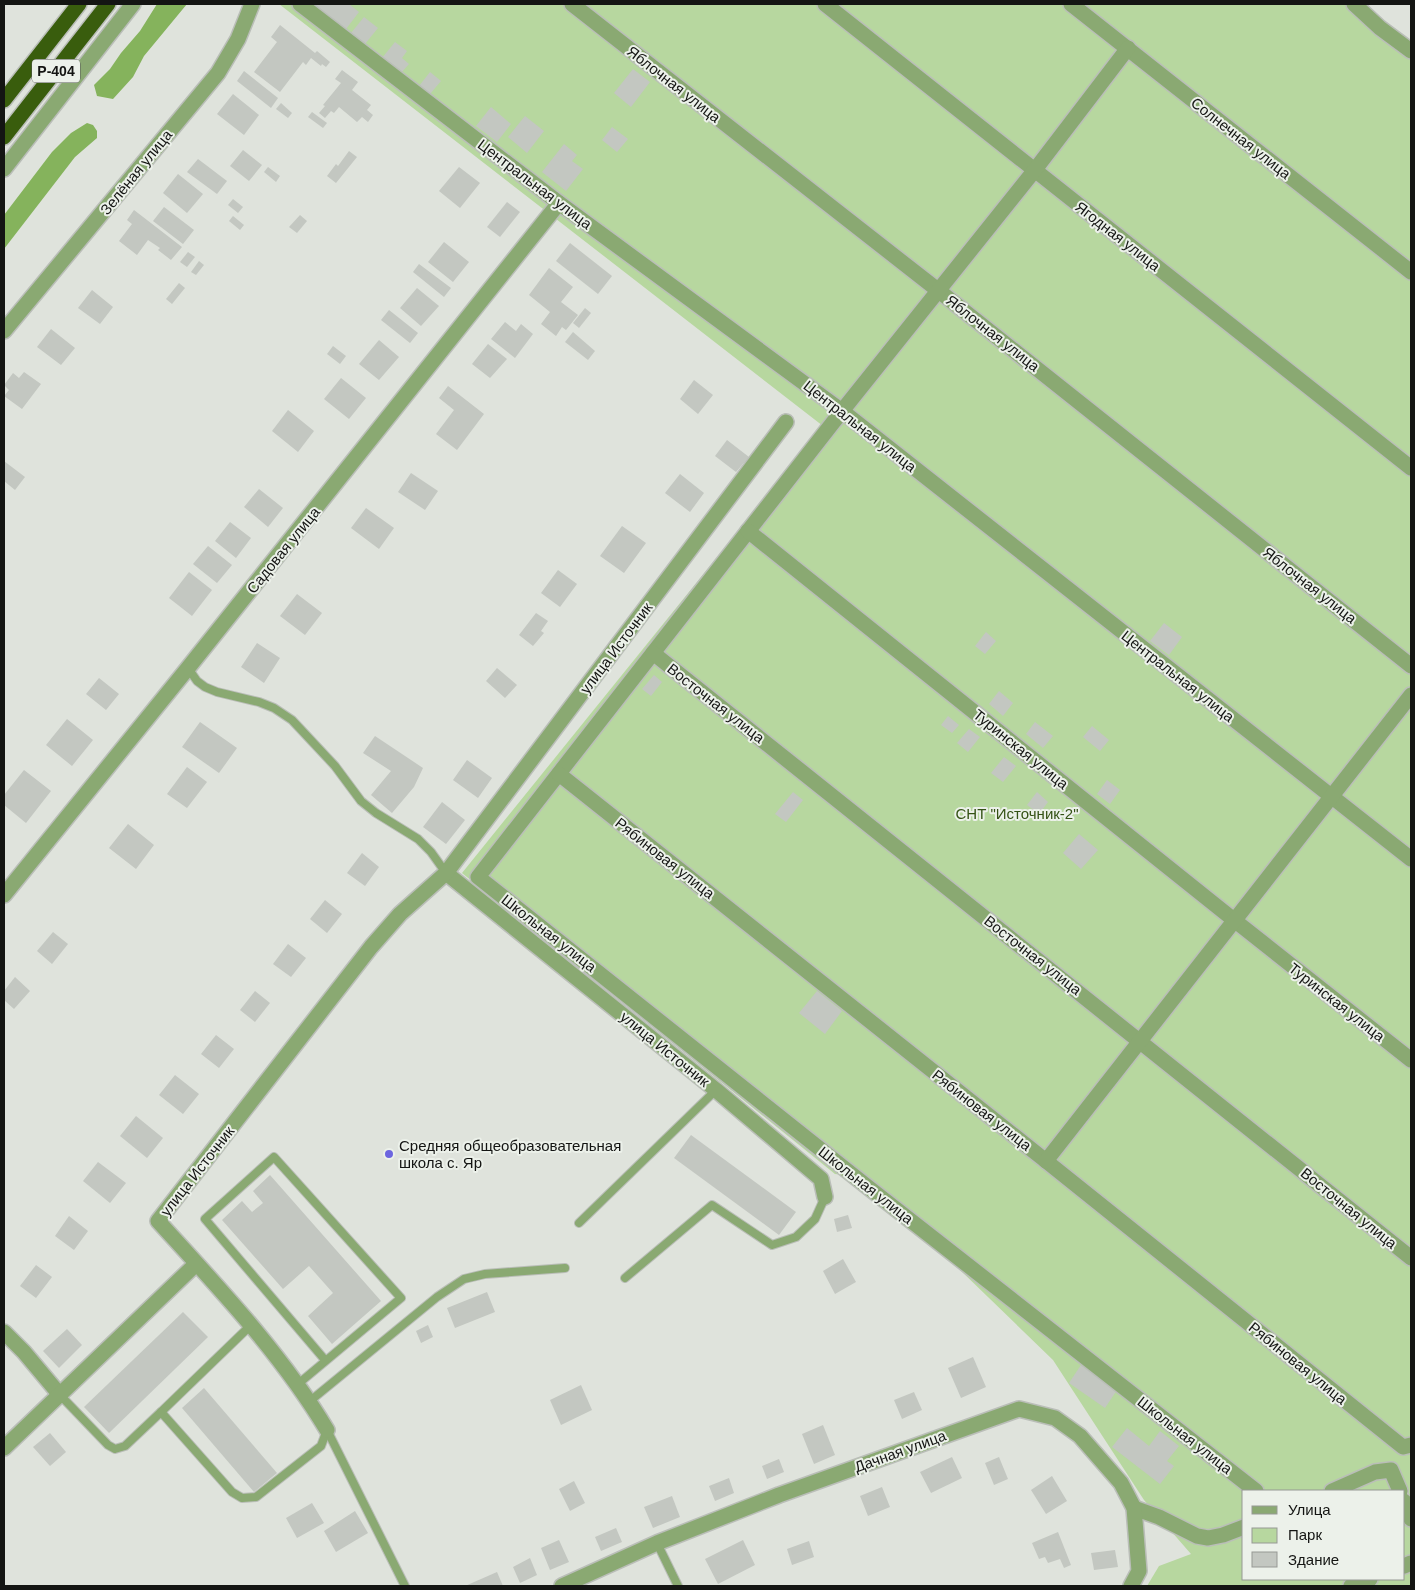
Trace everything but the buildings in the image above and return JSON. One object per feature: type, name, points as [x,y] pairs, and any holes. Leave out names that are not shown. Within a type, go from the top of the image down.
[{"type":"highway","name":"Р-404","points":[[4,99],[79,4]]},
{"type":"highway","name":"Р-404","points":[[4,137],[108,4]]},
{"type":"street","points":[[4,169],[133,4]]},
{"type":"street","name":"Зелёная улица","points":[[4,331],[218,73],[238,39],[252,4]]},
{"type":"street","name":"Центральная улица","points":[[300,4],[559,203],[842,411],[1411,859]]},
{"type":"street","name":"Яблочная улица","points":[[572,4],[940,291],[1411,666]]},
{"type":"street","name":"Ягодная улица","points":[[825,4],[1411,468]]},
{"type":"street","name":"Солнечная улица","points":[[1071,4],[1411,272]]},
{"type":"street","points":[[1354,4],[1380,28],[1411,51]]},
{"type":"street","points":[[559,774],[842,411],[940,291],[1128,48]]},
{"type":"street","name":"Садовая улица","points":[[4,895],[188,668],[559,203]]},
{"type":"street","name":"улица Источник","points":[[196,1264],[158,1221],[371,947],[400,914],[446,873],[786,422]]},
{"type":"street","name":"Туринская улица","points":[[748,531],[1411,1060]]},
{"type":"street","name":"Восточная улица","points":[[653,653],[1411,1258]]},
{"type":"street","points":[[1046,1161],[1411,695]]},
{"type":"street","name":"Школьная улица","points":[[559,774],[478,877],[868,1187],[1255,1490]]},
{"type":"street","name":"Рябиновая улица","points":[[559,774],[1407,1446]]},
{"type":"street","name":"улица Источник","points":[[446,873],[716,1090],[821,1179],[825,1197]]},
{"type":"street","points":[[4,1448],[196,1264],[298,1384],[328,1430]]},
{"type":"street","points":[[4,1332],[24,1352],[60,1395]]},
{"type":"street","name":"Дачная улица","points":[[562,1586],[658,1543],[779,1495],[1019,1409],[1055,1418],[1080,1436],[1121,1484],[1134,1508],[1139,1571],[1130,1586]]},
{"type":"street","points":[[1334,1490],[1375,1472],[1391,1470],[1400,1490]]},
{"type":"street","points":[[1405,1504],[1411,1519]]},
{"type":"street","points":[[1134,1508],[1158,1517],[1188,1532],[1208,1538],[1242,1528]]},
{"type":"street","points":[[1350,1586],[1367,1580]]},
{"type":"lane","points":[[188,668],[197,681],[205,687],[217,692],[259,702],[274,708],[292,720],[335,766],[361,801],[376,814],[418,839],[431,852],[446,873]]},
{"type":"lane","points":[[579,1223],[716,1090]]},
{"type":"lane","points":[[298,1384],[401,1298],[274,1157],[204,1219],[326,1360]]},
{"type":"lane","points":[[625,1278],[712,1205],[772,1245],[796,1237],[815,1219],[825,1197]]},
{"type":"lane","points":[[310,1401],[437,1297],[464,1279],[485,1274],[565,1268]]},
{"type":"lane","points":[[60,1395],[108,1446],[115,1449],[125,1446],[250,1326]]},
{"type":"lane","points":[[161,1412],[232,1492],[242,1498],[256,1498],[321,1446],[328,1430]]},
{"type":"lane","points":[[328,1430],[405,1586]]},
{"type":"lane","points":[[658,1543],[678,1586]]},
{"type":"green space","points":[[157,4],[187,4],[144,56],[133,77],[113,99],[97,96],[94,85],[110,69],[140,31]]},
{"type":"green space","name":"СНТ \"Источник-2\"","points":[[279,4],[1356,4],[1411,43],[1411,1586],[1147,1586],[1159,1566],[1191,1554],[1144,1500],[1053,1360],[864,1177],[835,1174],[462,873],[823,426]]},
{"type":"green space","points":[[87,123],[93,125],[97,131],[97,138],[75,157],[4,249],[4,215],[52,152],[71,133]]},
{"type":"place","name":"Средняя общеобразовательная школа с. Яр","points":[[389,1154]]}]
